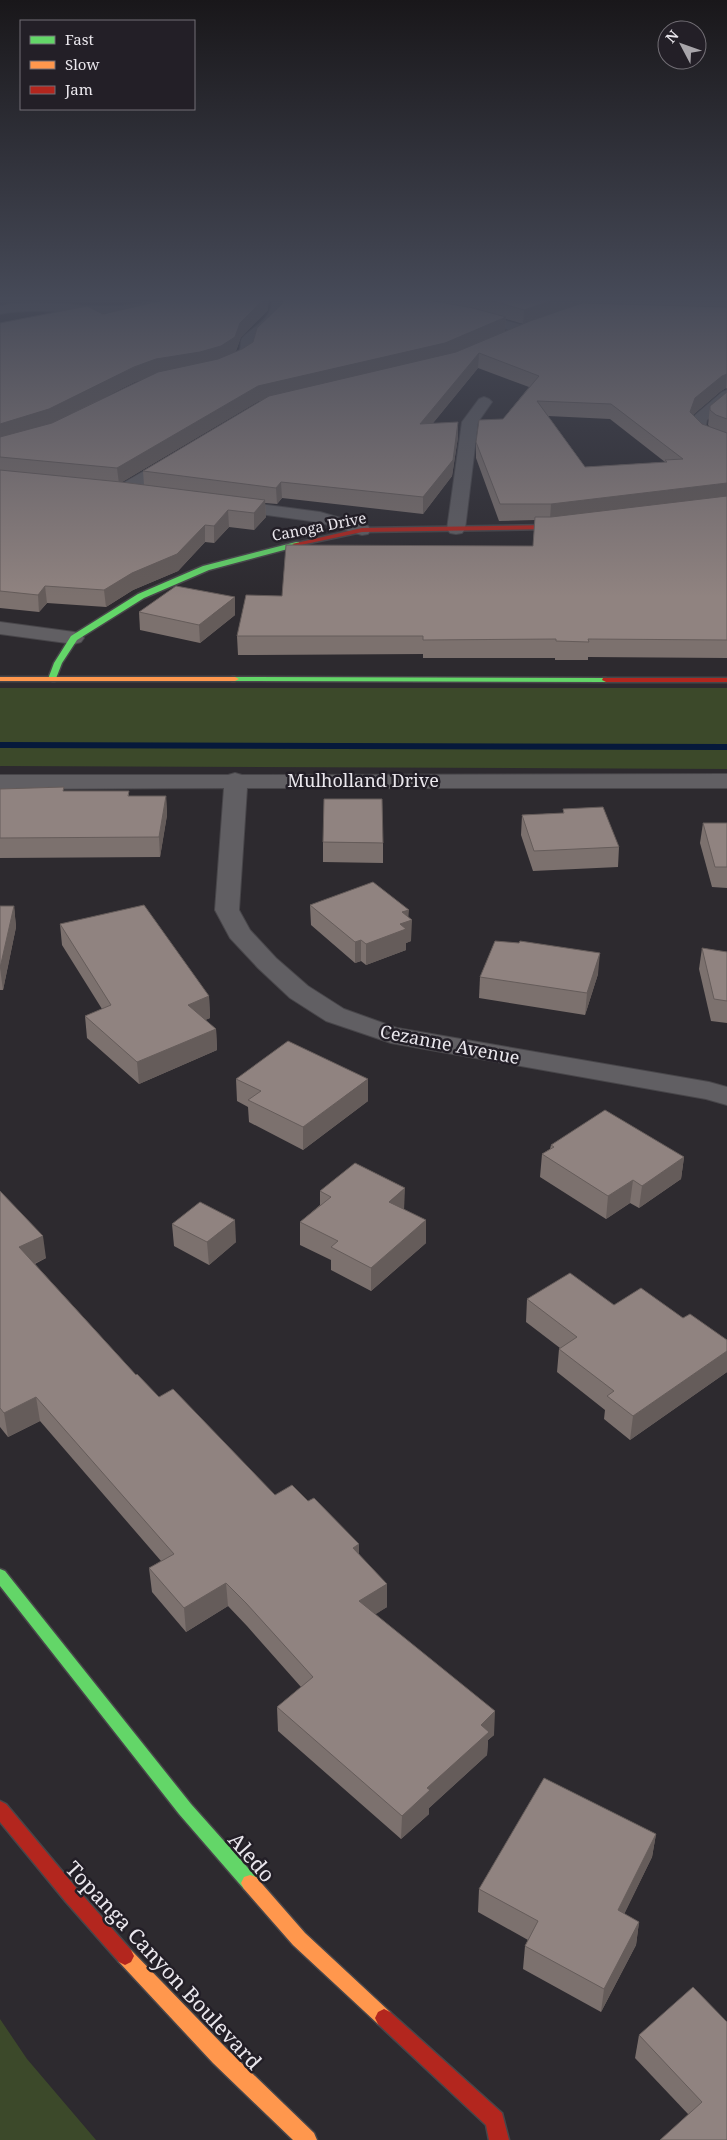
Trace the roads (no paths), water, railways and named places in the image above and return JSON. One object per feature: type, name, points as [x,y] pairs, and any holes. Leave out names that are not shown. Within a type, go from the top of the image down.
[{"type":"street","points":[[726,397],[700,418],[698,427],[707,435],[727,442]]},
{"type":"street","points":[[456,529],[470,422],[484,402]]},
{"type":"street","points":[[122,491],[189,451]]},
{"type":"street","points":[[103,489],[152,495]]},
{"type":"street","points":[[211,503],[320,517],[362,530]]},
{"type":"street","name":"Canoga Drive","points":[[52,679],[58,663],[74,638],[141,596],[206,568],[289,546],[362,530],[550,527],[579,524]]},
{"type":"street","points":[[0,628],[74,638]]},
{"type":"street","points":[[0,679],[727,680]]},
{"type":"street","name":"Mulholland Drive","points":[[0,782],[235,780],[727,781]]},
{"type":"street","name":"Cezanne Avenue","points":[[235,780],[236,800],[228,910],[239,933],[267,963],[299,992],[335,1015],[391,1035],[709,1090],[727,1096]]},
{"type":"street","name":"Aledo","points":[[0,1575],[185,1809],[299,1939],[495,2120],[500,2140]]},
{"type":"street","name":"Topanga Canyon Boulevard","points":[[0,1809],[82,1908],[148,1982],[238,2075],[307,2140]]},
{"type":"waterway","points":[[0,745],[727,747]]}]
